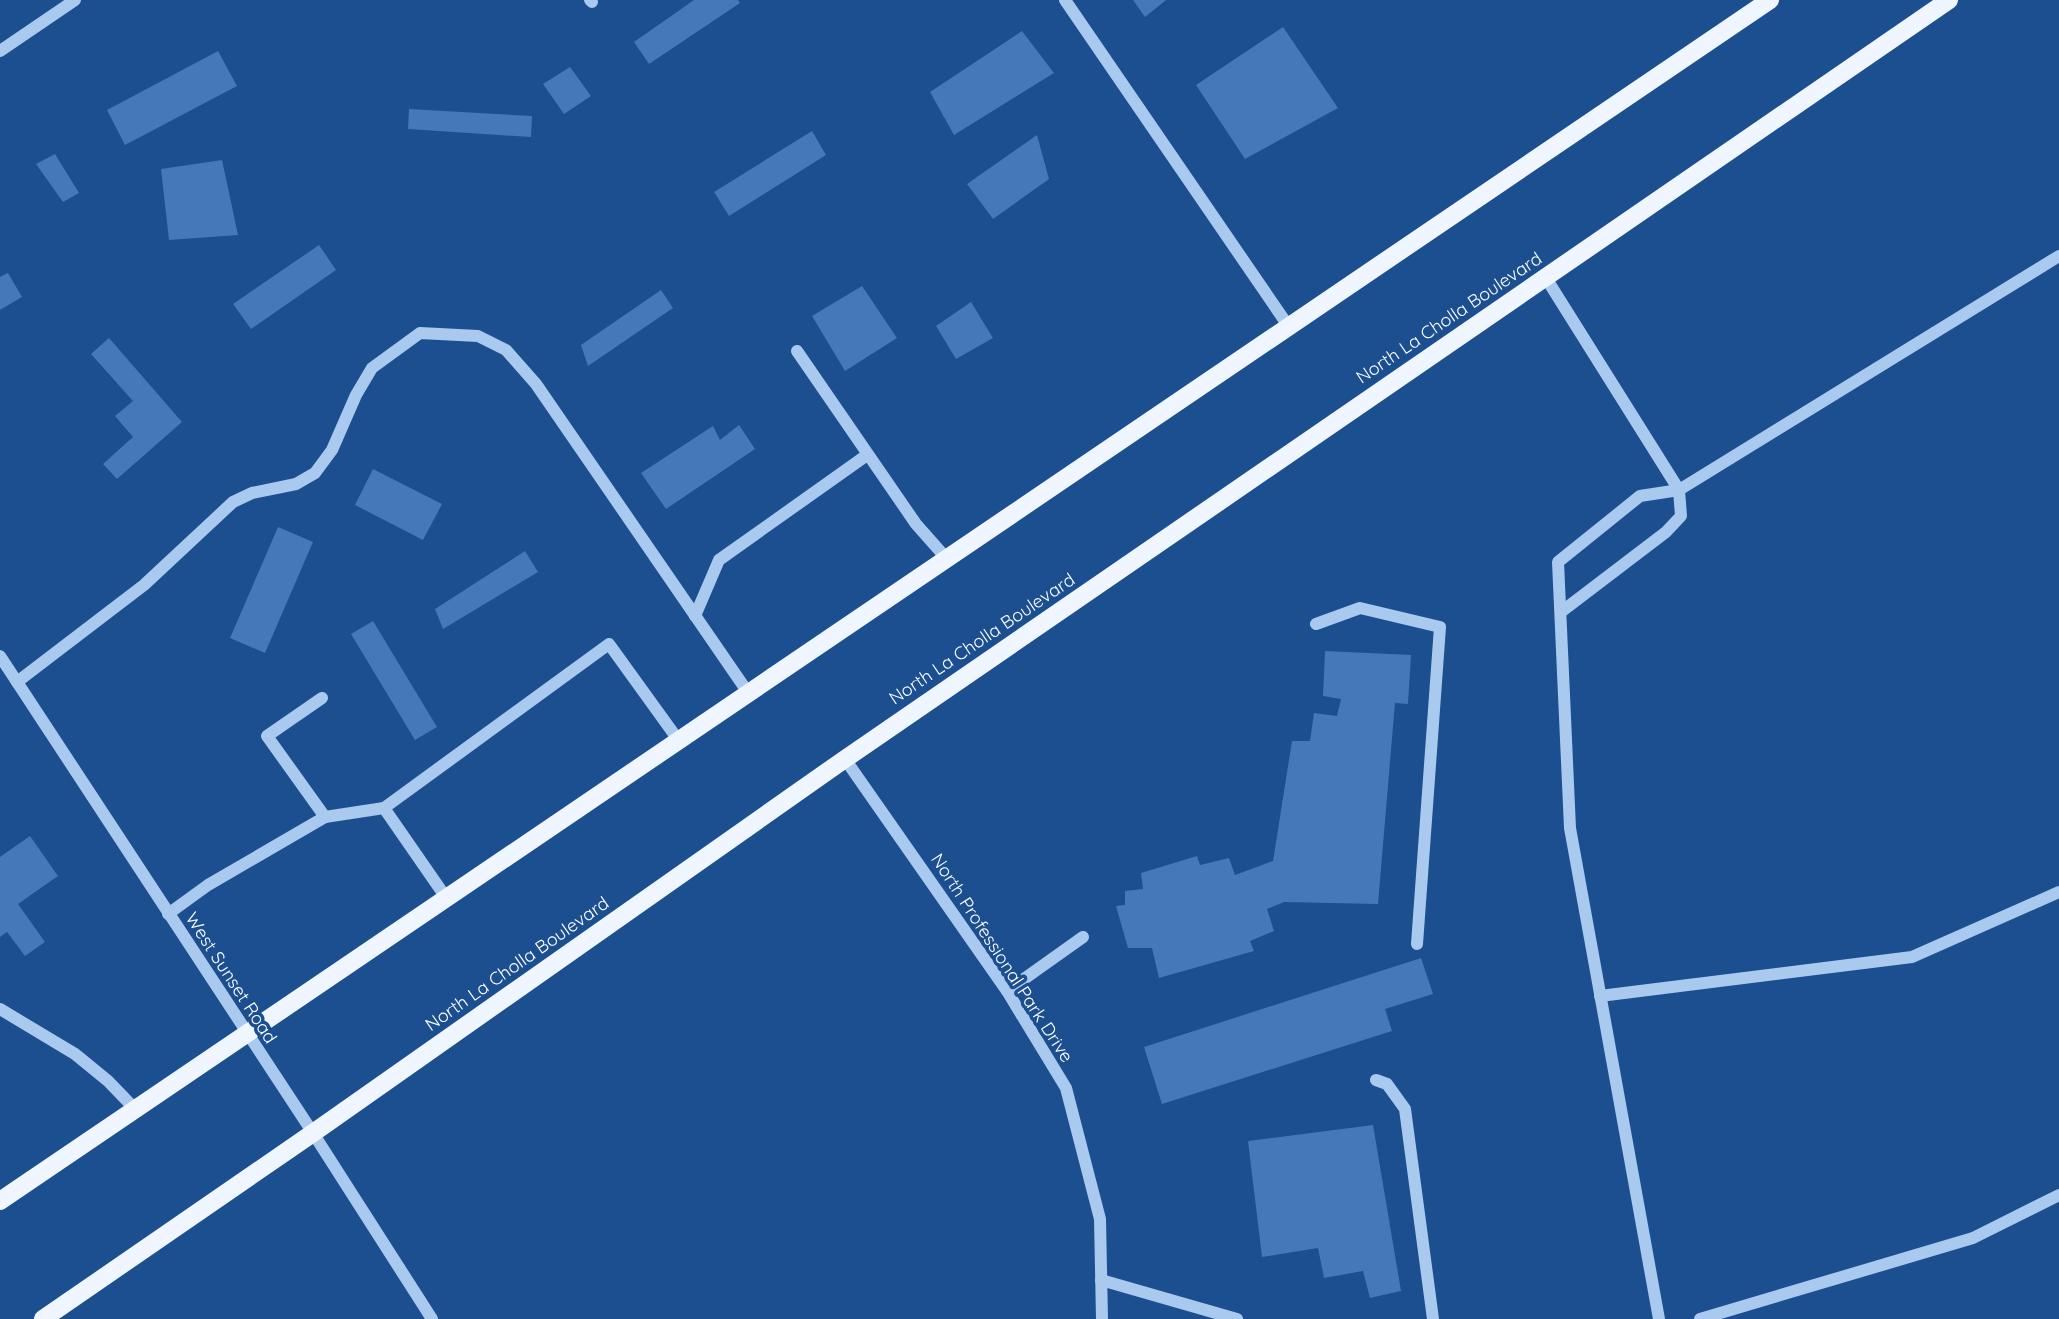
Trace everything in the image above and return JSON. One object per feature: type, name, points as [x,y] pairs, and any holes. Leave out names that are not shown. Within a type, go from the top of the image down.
[{"type":"main road","points":[[0,1201],[1770,0]]},
{"type":"main road","name":"North La Cholla Boulevard","points":[[43,1319],[845,759],[1949,0]]},
{"type":"street","points":[[0,51],[75,0]]},
{"type":"street","points":[[1065,0],[1289,327]]},
{"type":"street","points":[[1659,1319],[1570,828],[1558,562],[1640,496],[1679,490],[2059,256]]},
{"type":"street","points":[[1546,278],[1679,490],[1681,516],[1667,532],[1561,612]]},
{"type":"street","points":[[17,682],[144,585],[233,502],[252,492],[296,484],[315,473],[332,450],[356,395],[372,369],[420,333],[478,336],[506,350],[536,384],[749,694]]},
{"type":"street","points":[[797,351],[916,524],[947,559]]},
{"type":"street","points":[[695,616],[719,560],[867,455]]},
{"type":"street","points":[[1316,624],[1360,608],[1440,627],[1417,944]]},
{"type":"street","points":[[168,914],[208,885],[325,817],[384,808],[609,644],[679,741]]},
{"type":"street","name":"West Sunset Road","points":[[0,656],[432,1319]]},
{"type":"street","points":[[322,698],[267,736],[325,817]]},
{"type":"street","name":"North Professional Park Drive","points":[[845,759],[1007,991],[1066,1088],[1100,1219],[1102,1319]]},
{"type":"street","points":[[384,808],[447,899]]},
{"type":"street","points":[[1600,996],[1912,957],[2059,892]]},
{"type":"street","points":[[1007,991],[1083,937]]},
{"type":"street","points":[[0,1009],[75,1054],[108,1081],[136,1110]]},
{"type":"street","points":[[1376,1080],[1387,1084],[1405,1109],[1433,1319]]},
{"type":"street","points":[[1700,1319],[1973,1238],[2059,1195]]},
{"type":"street","points":[[1101,1280],[1237,1319]]},
{"type":"building","points":[[694,0],[738,0],[740,3],[649,64],[634,42]]},
{"type":"building","points":[[1133,0],[1166,0],[1145,17]]},
{"type":"building","points":[[1283,27],[1338,108],[1245,159],[1196,85]]},
{"type":"building","points":[[1022,31],[1054,73],[954,135],[930,92]]},
{"type":"building","points":[[218,51],[237,86],[125,145],[107,110]]},
{"type":"building","points":[[570,67],[591,96],[564,114],[543,84]]},
{"type":"building","points":[[409,109],[532,116],[531,137],[408,129]]},
{"type":"building","points":[[812,131],[826,155],[729,216],[714,192]]},
{"type":"building","points":[[1037,135],[1049,179],[993,219],[967,184]]},
{"type":"building","points":[[55,154],[79,193],[63,202],[36,164]]},
{"type":"building","points":[[222,160],[238,235],[169,240],[161,169]]},
{"type":"building","points":[[319,245],[336,270],[251,329],[233,304]]},
{"type":"building","points":[[8,273],[22,297],[0,310],[0,277]]},
{"type":"building","points":[[862,286],[897,338],[845,371],[812,316]]},
{"type":"building","points":[[661,290],[673,308],[588,366],[581,345]]},
{"type":"building","points":[[971,302],[993,338],[956,359],[936,326]]},
{"type":"building","points":[[109,338],[182,422],[117,479],[103,464],[133,437],[115,416],[133,401],[91,354]]},
{"type":"building","points":[[739,425],[755,449],[666,509],[641,473],[713,426],[720,440]]},
{"type":"building","points":[[373,469],[442,504],[423,540],[355,505]]},
{"type":"building","points":[[278,527],[313,542],[265,653],[230,638]]},
{"type":"building","points":[[525,551],[538,572],[443,629],[435,609]]},
{"type":"building","points":[[373,621],[437,727],[415,740],[351,634]]},
{"type":"building","points":[[1325,651],[1411,655],[1408,704],[1395,703],[1378,904],[1284,902],[1267,909],[1274,931],[1250,941],[1254,951],[1159,978],[1152,948],[1128,948],[1116,906],[1125,905],[1125,891],[1143,889],[1141,873],[1197,856],[1200,865],[1229,858],[1235,875],[1273,861],[1292,741],[1310,741],[1314,713],[1337,716],[1341,699],[1323,696]]},
{"type":"building","points":[[30,836],[58,876],[18,904],[45,942],[25,956],[7,932],[0,937],[0,857]]},
{"type":"building","points":[[1421,958],[1433,994],[1385,1009],[1392,1031],[1162,1104],[1144,1047]]},
{"type":"building","points":[[1373,1125],[1401,1291],[1370,1298],[1363,1271],[1324,1278],[1318,1248],[1262,1257],[1248,1141]]}]
